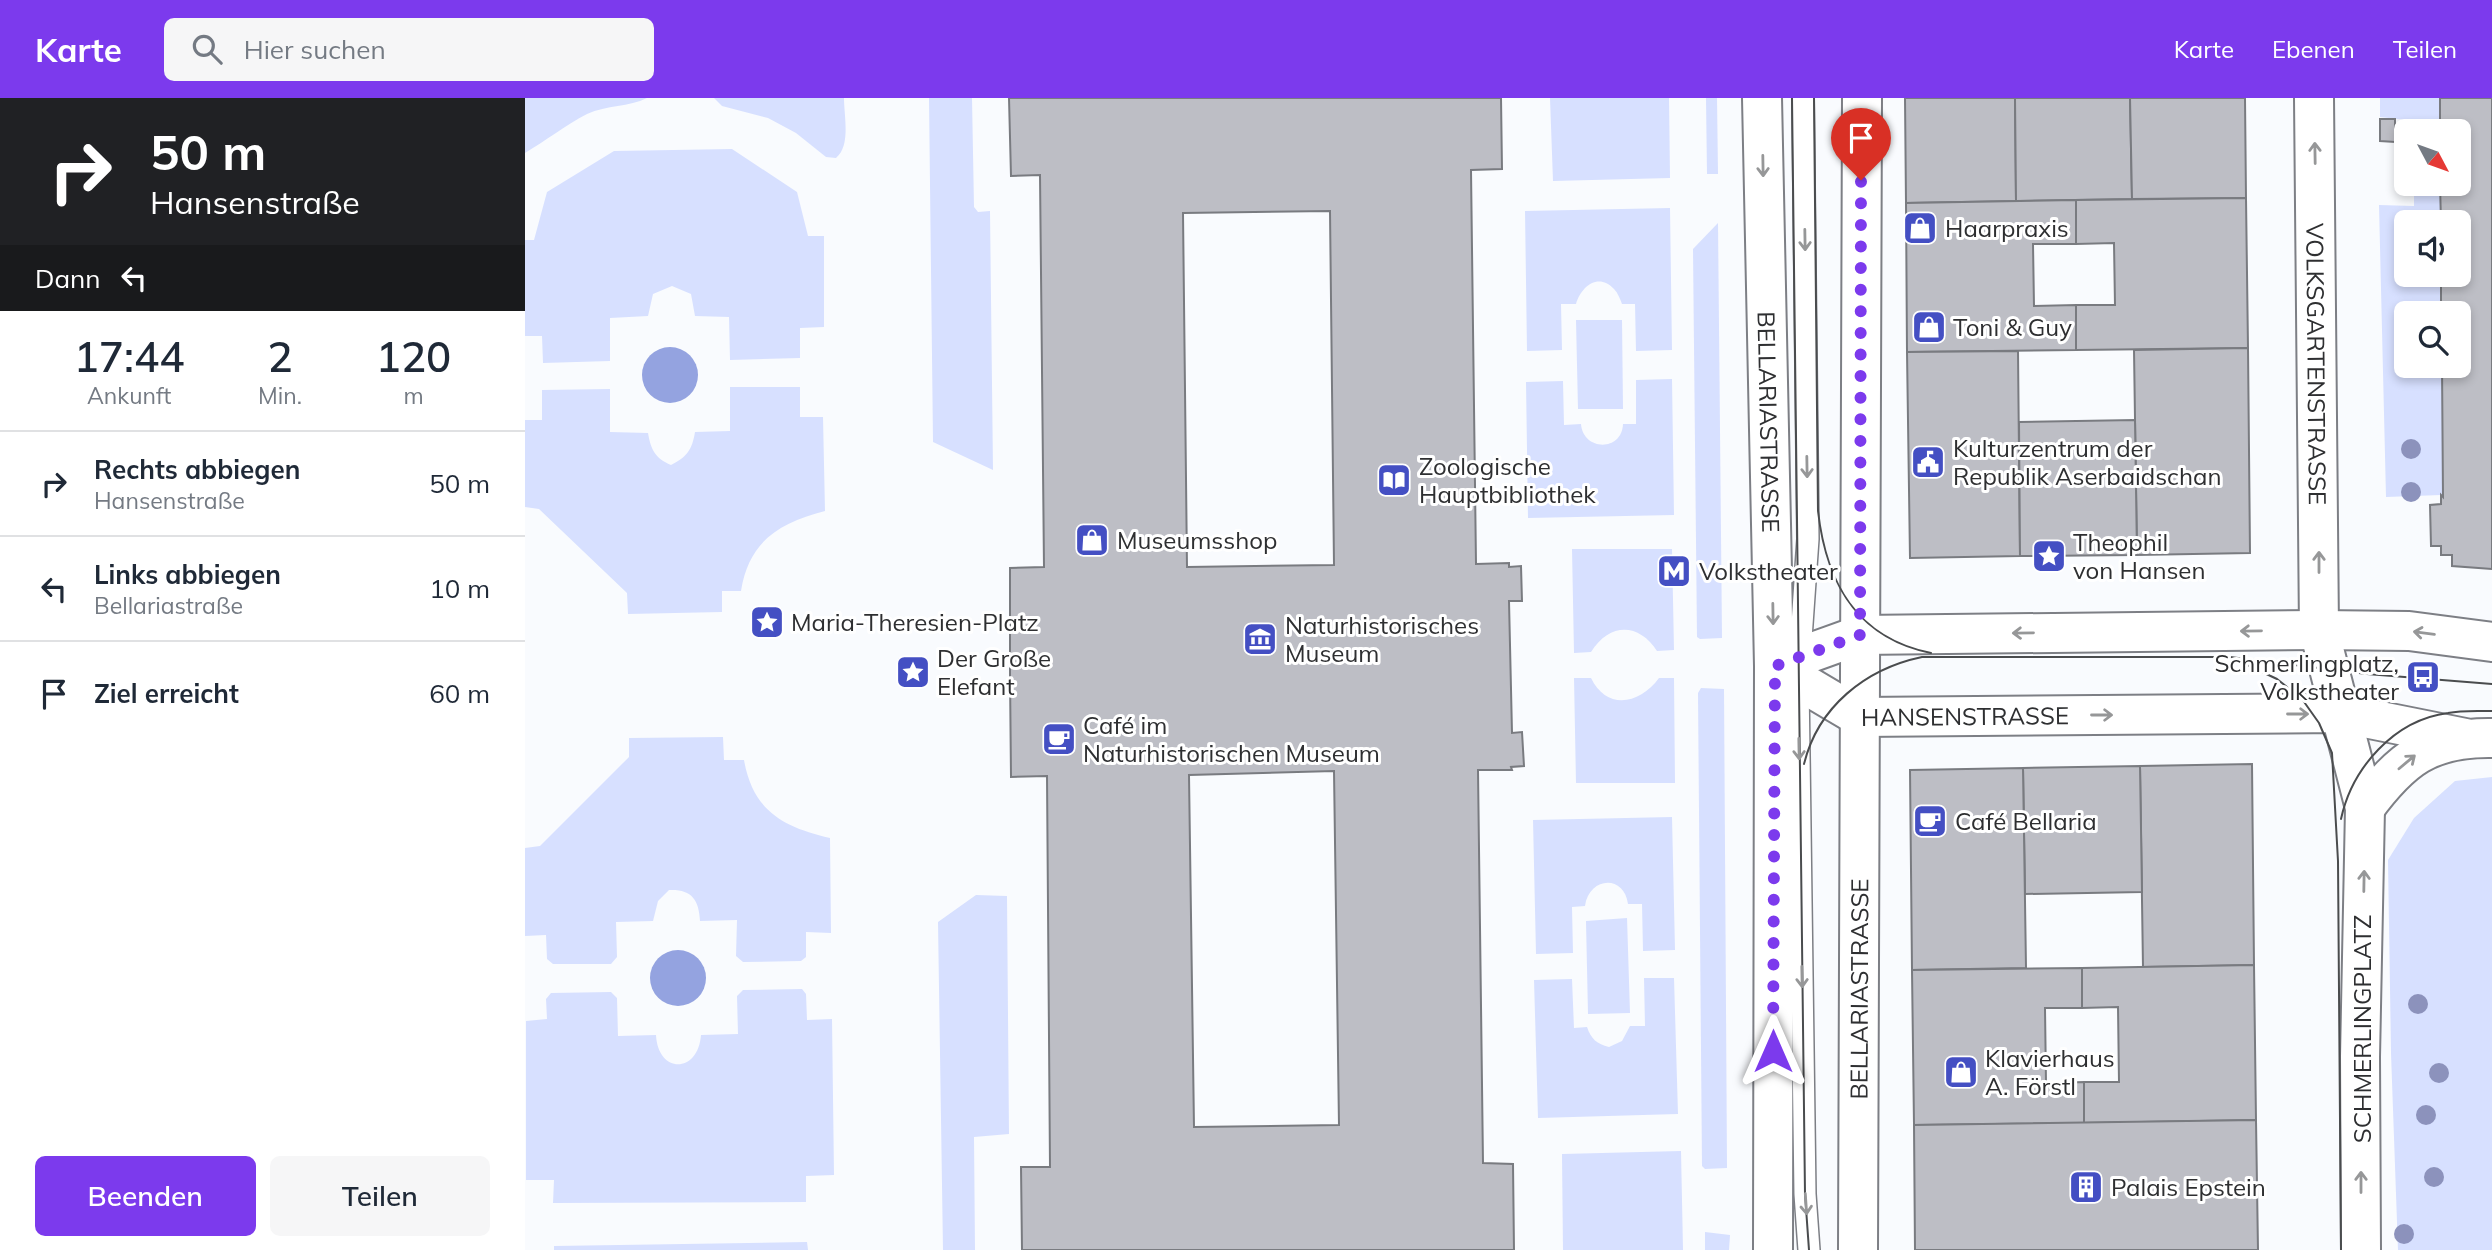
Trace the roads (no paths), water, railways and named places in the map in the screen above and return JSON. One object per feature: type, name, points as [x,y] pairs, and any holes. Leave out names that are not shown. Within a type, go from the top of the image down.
[{"type":"street","name":"BELLARIASTRASSE","points":[[1762,98],[1790,668],[1773,1250]]},
{"type":"street","name":"BELLARIASTRASSE","points":[[1858,1250],[1862,98]]},
{"type":"street","name":"VOLKSGARTENSTRASSE","points":[[2314,98],[2319,630]]},
{"type":"street","points":[[1790,668],[1860,635],[2319,630],[2409,631],[2492,642]]},
{"type":"street","name":"SCHMERLINGPLATZ","points":[[2319,630],[2365,808],[2360,1058],[2361,1250]]},
{"type":"street","name":"HANSENSTRASSE","points":[[1790,668],[1860,717],[2340,713],[2478,738]]},
{"type":"street","points":[[2365,808],[2385,780],[2419,752],[2478,738]]},
{"type":"lane","name":"BELLARIASTRASSE","points":[[1790,668],[1808,540],[1803,98]]},
{"type":"lane","points":[[1790,668],[1805,1194],[1809,1250]]},
{"type":"water","points":[[664,347],[676,347],[686,351],[694,359],[698,375],[694,391],[686,399],[676,403],[664,403],[654,399],[646,391],[642,381],[642,369],[646,359],[654,351]]},
{"type":"water","points":[[672,950],[684,950],[694,954],[702,962],[706,978],[702,994],[694,1002],[684,1006],[672,1006],[662,1002],[654,994],[650,984],[650,972],[654,962],[662,954]]},
{"type":"tram line","points":[[1792,98],[1805,1194],[1809,1250]]},
{"type":"tram line","points":[[1814,98],[1818,511],[1822,537],[1837,583],[1864,620],[1905,646],[1931,653]]},
{"type":"tram line","points":[[1804,764],[1820,725],[1832,708],[1847,694],[1881,671],[1922,657],[2230,657],[2367,674],[2492,684]]},
{"type":"tram line","points":[[2245,664],[2277,679],[2302,699],[2319,723],[2332,753],[2338,861],[2341,1250]]},
{"type":"tram line","points":[[2341,819],[2347,800],[2365,765],[2393,736],[2428,717],[2459,711],[2492,711]]},
{"type":"place","name":"Haarpraxis","points":[[1920,228]]},
{"type":"place","name":"Toni & Guy","points":[[1929,327]]},
{"type":"place","name":"Kulturzentrum der Republik Aserbaidschan","points":[[1928,462]]},
{"type":"place","name":"Zoologische Hauptbibliothek","points":[[1394,480]]},
{"type":"place","name":"Museumsshop","points":[[1092,540]]},
{"type":"place","name":"Theophil von Hansen","points":[[2049,556]]},
{"type":"place","name":"Volkstheater","points":[[1674,571]]},
{"type":"place","name":"Maria-Theresien-Platz","points":[[767,622]]},
{"type":"place","name":"Naturhistorisches Museum","points":[[1260,639]]},
{"type":"place","name":"Der Große Elefant","points":[[913,672]]},
{"type":"place","name":"Schmerlingplatz, Volkstheater","points":[[2423,677]]},
{"type":"place","name":"Café im Naturhistorischen Museum","points":[[1059,739]]},
{"type":"place","name":"Café Bellaria","points":[[1930,821]]},
{"type":"place","name":"Klavierhaus A. Förstl","points":[[1961,1072]]},
{"type":"place","name":"Palais Epstein","points":[[2086,1187]]}]
